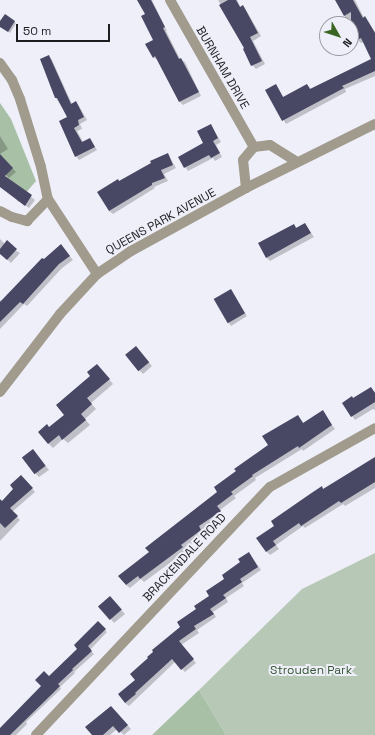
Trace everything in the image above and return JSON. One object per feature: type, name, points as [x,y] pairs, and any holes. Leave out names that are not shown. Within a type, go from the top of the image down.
[{"type":"street","name":"BURNHAM DRIVE","points":[[170,0],[254,147]]},
{"type":"street","points":[[0,63],[12,80],[20,99],[41,167],[48,199],[97,274]]},
{"type":"street","name":"QUEENS PARK AVENUE","points":[[0,392],[60,314],[97,274],[131,251],[246,188],[375,124]]},
{"type":"street","points":[[246,188],[243,160],[254,147],[270,145],[297,162]]},
{"type":"street","points":[[0,211],[12,217],[27,221],[48,199]]},
{"type":"street","name":"BRACKENDALE ROAD","points":[[36,735],[270,487],[375,428]]},
{"type":"green space","points":[[0,103],[11,119],[36,181],[18,202],[0,163]]},
{"type":"green space","name":"Strouden Park","points":[[375,553],[375,735],[226,735],[199,690],[302,589]]},
{"type":"green space","points":[[199,690],[226,735],[152,735]]},
{"type":"building","points":[[137,0],[151,0],[179,59],[181,58],[199,92],[179,102],[155,56],[153,58],[145,44],[153,40],[141,16],[145,14]]},
{"type":"building","points":[[228,0],[236,0],[240,7],[243,5],[258,33],[250,37],[262,61],[251,66],[243,49],[244,48],[219,5]]},
{"type":"building","points":[[335,0],[353,0],[363,18],[365,16],[375,33],[375,71],[342,86],[344,88],[282,121],[265,90],[276,84],[283,97],[307,84],[310,89],[371,59],[361,38],[359,39],[359,16],[351,16],[351,12],[344,16]]},
{"type":"building","points":[[5,14],[15,21],[8,32],[0,27],[0,21]]},
{"type":"building","points":[[49,55],[71,104],[76,101],[84,117],[78,120],[79,125],[74,128],[82,142],[90,138],[95,147],[75,157],[59,121],[67,117],[57,98],[55,98],[40,59]]},
{"type":"building","points":[[211,124],[218,138],[213,141],[220,153],[211,158],[209,155],[184,168],[178,157],[203,143],[197,131]]},
{"type":"building","points":[[168,153],[173,165],[161,170],[165,178],[152,183],[152,185],[109,211],[97,192],[118,179],[119,181],[151,163],[150,161]]},
{"type":"building","points":[[0,154],[13,168],[5,176],[32,195],[25,206],[0,187]]},
{"type":"building","points":[[305,223],[311,233],[266,258],[258,243],[294,224],[296,228]]},
{"type":"building","points":[[7,240],[17,249],[7,260],[0,254],[0,249]]},
{"type":"building","points":[[61,244],[70,256],[59,264],[23,304],[20,302],[0,322],[0,302],[42,258],[44,259]]},
{"type":"building","points":[[231,289],[245,313],[228,323],[214,299]]},
{"type":"building","points":[[136,346],[149,362],[138,371],[125,355]]},
{"type":"building","points":[[97,364],[110,379],[87,398],[92,404],[81,414],[86,420],[62,440],[59,435],[48,444],[38,432],[47,424],[49,427],[64,415],[56,405],[90,376],[87,372]]},
{"type":"building","points":[[371,387],[375,393],[375,402],[351,417],[342,403],[352,396],[353,398]]},
{"type":"building","points":[[323,410],[332,425],[299,448],[298,446],[252,475],[253,476],[231,492],[233,494],[217,506],[221,511],[199,526],[201,530],[181,545],[183,547],[140,579],[138,576],[126,585],[118,576],[149,552],[145,548],[217,492],[214,487],[236,471],[234,469],[268,445],[262,436],[298,415],[303,423]]},
{"type":"building","points":[[33,449],[46,466],[34,474],[22,457]]},
{"type":"building","points":[[375,457],[375,482],[341,503],[339,501],[301,526],[299,523],[273,541],[276,545],[266,552],[256,538],[274,526],[271,521],[322,486],[323,489]]},
{"type":"building","points":[[21,475],[33,488],[10,508],[18,516],[5,528],[0,523],[0,499],[2,501],[13,489],[10,485]]},
{"type":"building","points":[[249,552],[258,567],[240,579],[242,582],[223,595],[226,598],[210,609],[214,614],[194,626],[196,629],[179,641],[194,659],[181,670],[172,659],[125,703],[118,694],[135,680],[130,674],[148,658],[147,657],[153,652],[152,650],[180,627],[177,622],[196,609],[194,606],[209,596],[206,591],[224,579],[222,575],[240,562],[238,559]]},
{"type":"building","points":[[110,596],[122,610],[110,620],[98,606]]},
{"type":"building","points":[[98,621],[106,629],[88,646],[92,651],[72,669],[73,670],[58,684],[60,686],[10,735],[0,735],[0,728],[41,686],[35,680],[44,671],[49,676],[77,649],[74,645]]},
{"type":"building","points":[[111,706],[128,725],[119,733],[113,726],[103,735],[92,735],[85,727]]}]
